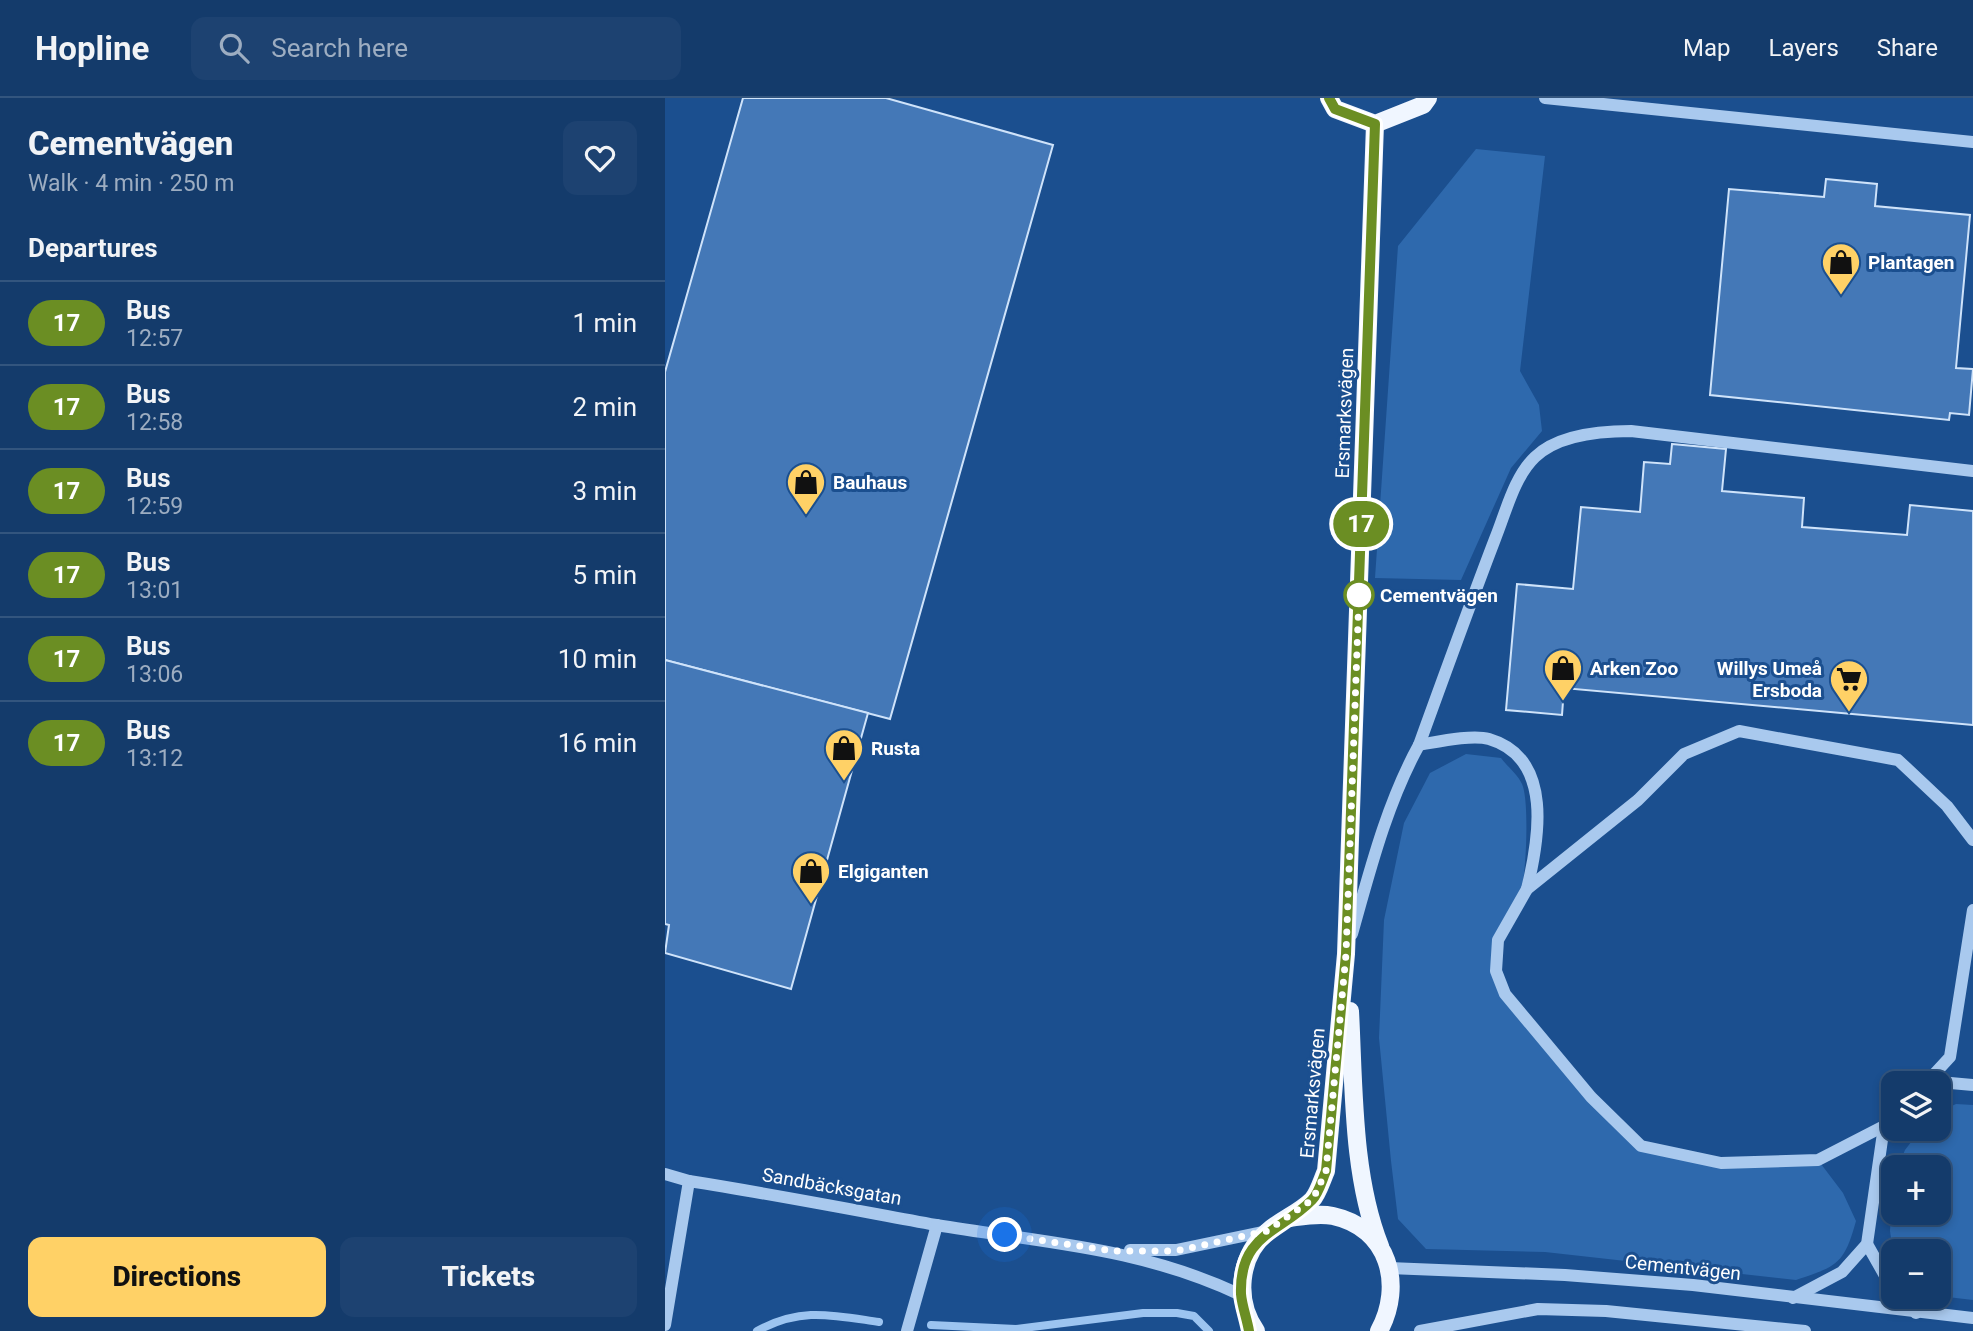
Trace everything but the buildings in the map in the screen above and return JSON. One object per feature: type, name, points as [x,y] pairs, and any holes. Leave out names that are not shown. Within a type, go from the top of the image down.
[{"type":"main road","points":[[1329,98],[1335,109],[1375,124],[1423,106],[1429,98]]},
{"type":"main road","name":"Ersmarksvägen","points":[[1267,1231],[1313,1199],[1326,1171],[1346,954],[1375,124]]},
{"type":"main road","name":"Ersmarksvägen","points":[[1346,954],[1364,1185],[1371,1225],[1389,1268],[1392,1283],[1390,1307],[1379,1331]]},
{"type":"main road","points":[[1286,1219],[1334,1216],[1366,1232],[1380,1246]]},
{"type":"main road","points":[[1251,1327],[1241,1295],[1243,1269],[1255,1244],[1267,1231]]},
{"type":"street","points":[[1545,98],[1973,142]]},
{"type":"street","points":[[1346,954],[1378,845],[1409,763],[1419,745],[1520,477],[1536,456],[1579,436],[1606,431],[1632,431],[1973,471]]},
{"type":"street","points":[[1527,889],[1638,800],[1684,754],[1739,731],[1898,760],[1948,806],[1973,840]]},
{"type":"street","points":[[1419,745],[1489,738],[1521,757],[1534,781],[1536,852],[1527,889],[1498,940],[1496,971],[1505,994],[1591,1097],[1641,1146],[1721,1163],[1818,1160],[1881,1125]]},
{"type":"street","points":[[1937,1071],[1950,1057],[1973,910]]},
{"type":"street","points":[[1951,1084],[1973,1085]]},
{"type":"street","points":[[1793,1298],[1842,1272],[1867,1244],[1885,1141]]},
{"type":"street","name":"Sandbäcksgatan","points":[[665,1174],[689,1181],[937,1225],[1113,1251]]},
{"type":"street","points":[[665,1325],[689,1181]]},
{"type":"street","points":[[907,1331],[937,1225]]},
{"type":"street","points":[[1113,1251],[1176,1251],[1267,1231]]},
{"type":"street","points":[[1867,1244],[1881,1269]]},
{"type":"street","points":[[1113,1251],[1178,1268],[1241,1295]]},
{"type":"street","name":"Cementvägen","points":[[1389,1268],[1565,1275],[1693,1286],[1973,1318]]},
{"type":"street","points":[[1420,1331],[1538,1309],[1606,1311],[1805,1331]]},
{"type":"street","points":[[1913,1309],[1916,1312]]},
{"type":"shaded area","points":[[1476,149],[1545,156],[1520,371],[1539,405],[1542,431],[1511,468],[1461,580],[1375,578],[1398,246]]},
{"type":"shaded area","points":[[1466,754],[1501,758],[1522,784],[1524,793],[1524,879],[1519,903],[1497,953],[1499,977],[1505,994],[1641,1146],[1685,1158],[1818,1160],[1843,1193],[1856,1221],[1843,1255],[1830,1267],[1796,1280],[1545,1252],[1426,1249],[1398,1219],[1379,1038],[1384,920],[1404,823],[1430,773]]},
{"type":"shaded area","points":[[1973,1105],[1973,1300],[1951,1297],[1951,1239],[1891,1239],[1890,1231],[1890,1225],[1951,1225],[1951,1155],[1903,1155],[1912,1141],[1951,1141],[1951,1106]]},
{"type":"waterway","points":[[931,1325],[1016,1329],[1143,1313],[1177,1313],[1194,1316],[1209,1331]]},
{"type":"waterway","points":[[757,1331],[773,1323],[802,1316],[831,1315],[879,1322]]},
{"type":"bus line","name":"17","points":[[1249,1331],[1241,1295],[1243,1269],[1255,1244],[1267,1231],[1313,1199],[1326,1171],[1346,954],[1375,124],[1335,109],[1329,98]]},
{"type":"place","name":"Plantagen","points":[[1841,296]]},
{"type":"place","name":"Bauhaus","points":[[806,516]]},
{"type":"place","name":"Cementvägen","points":[[1359,595]]},
{"type":"place","name":"Arken Zoo","points":[[1563,702]]},
{"type":"place","name":"Willys Umeå Ersboda","points":[[1849,713]]},
{"type":"place","name":"Rusta","points":[[844,782]]},
{"type":"place","name":"Elgiganten","points":[[811,905]]},
{"type":"route","points":[[1005,1235],[1113,1251],[1176,1251],[1267,1231],[1313,1199],[1326,1171],[1346,954],[1359,595]]}]
